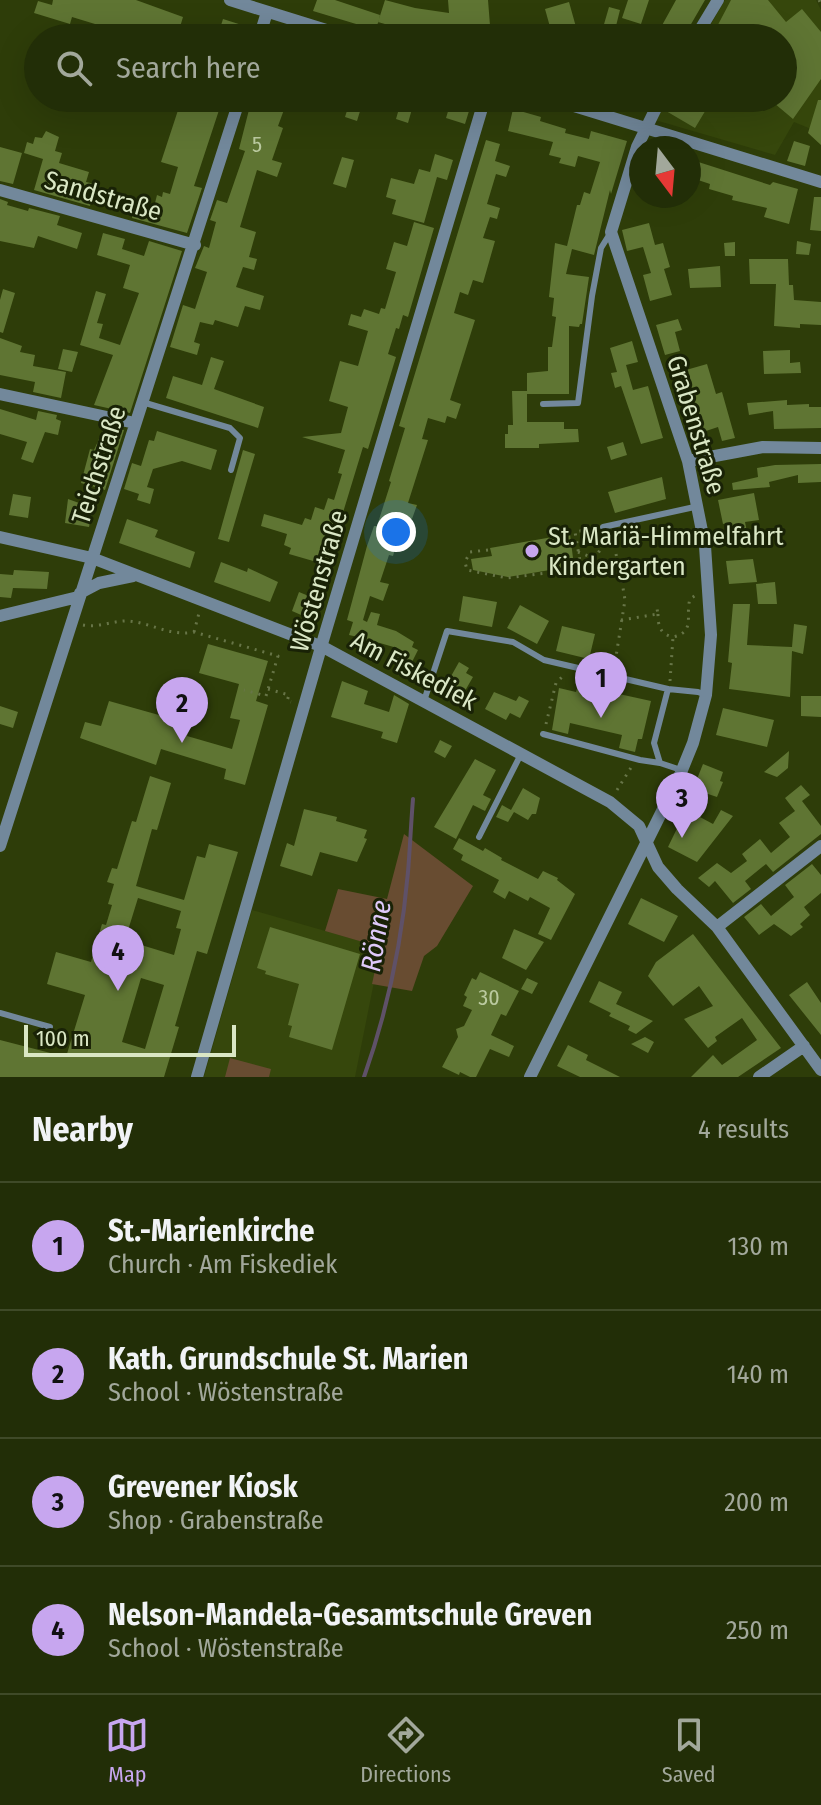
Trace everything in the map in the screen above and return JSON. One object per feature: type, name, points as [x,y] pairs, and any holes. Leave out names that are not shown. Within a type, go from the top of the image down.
[{"type":"street","points":[[230,0],[306,24]]},
{"type":"street","points":[[703,24],[718,0]]},
{"type":"street","points":[[263,24],[267,12]]},
{"type":"street","name":"Teichstraße","points":[[0,846],[5,816],[195,245],[236,112]]},
{"type":"street","name":"Wöstenstraße","points":[[197,1077],[481,112]]},
{"type":"street","points":[[593,112],[821,182]]},
{"type":"street","points":[[611,232],[644,128],[653,112]]},
{"type":"street","name":"Sandstraße","points":[[0,190],[195,245]]},
{"type":"street","name":"Grabenstraße","points":[[530,1077],[681,770],[693,743],[706,695],[711,635],[709,575],[699,506],[688,461],[611,232]]},
{"type":"street","points":[[0,394],[135,423]]},
{"type":"street","points":[[688,461],[763,447],[821,448]]},
{"type":"street","name":"Am Fiskediek","points":[[0,537],[92,558],[323,647],[610,802],[639,826],[658,867],[717,927],[821,1070]]},
{"type":"street","points":[[0,616],[79,595],[99,583],[136,576]]},
{"type":"street","points":[[717,927],[821,846]]},
{"type":"street","points":[[759,1077],[804,1046]]},
{"type":"lane","points":[[543,404],[578,403],[601,248],[611,232]]},
{"type":"lane","points":[[142,402],[238,433],[240,438],[231,470]]},
{"type":"lane","points":[[600,527],[699,506]]},
{"type":"lane","points":[[424,701],[447,631],[513,642],[544,660],[570,667],[706,695]]},
{"type":"lane","points":[[660,763],[654,743],[668,689]]},
{"type":"lane","points":[[543,734],[681,770]]},
{"type":"lane","points":[[479,837],[521,754]]},
{"type":"lane","points":[[0,1013],[50,1027]]},
{"type":"path","points":[[578,552],[593,558],[597,556],[601,546],[600,527],[575,532],[578,552],[581,568]]},
{"type":"path","points":[[488,550],[470,552],[465,562],[467,570],[507,578],[618,564]]},
{"type":"path","points":[[612,676],[625,600],[616,554]]},
{"type":"path","points":[[621,620],[658,611],[658,627],[667,636],[682,635],[689,627],[688,605],[692,595],[701,595]]},
{"type":"path","points":[[194,632],[203,602]]},
{"type":"path","points":[[71,622],[104,626],[126,620],[183,634],[194,632],[278,656],[266,696],[244,690]]},
{"type":"path","points":[[668,689],[673,637]]},
{"type":"path","points":[[543,734],[556,683],[570,667]]},
{"type":"path","points":[[268,689],[289,695],[287,701],[306,706]]},
{"type":"path","points":[[614,795],[636,759]]},
{"type":"shaded area","points":[[725,0],[816,0],[821,10],[821,133],[794,122],[775,155],[655,120],[660,112],[797,112],[797,24],[711,24]]},
{"type":"shaded area","points":[[404,834],[473,886],[437,946],[424,956],[412,991],[372,984],[380,947],[325,931],[338,889],[387,899]]},
{"type":"shaded area","points":[[252,910],[381,947],[355,1077],[204,1077]]},
{"type":"shaded area","points":[[230,1058],[271,1069],[269,1077],[225,1077]]},
{"type":"building","points":[[53,0],[136,0],[183,17],[181,24],[95,24],[72,17],[70,24],[34,13],[38,1],[52,5]]},
{"type":"building","points":[[317,0],[335,0],[380,15],[378,24],[356,24],[313,11]]},
{"type":"building","points":[[385,0],[449,13],[448,0],[488,0],[490,24],[378,22]]},
{"type":"building","points":[[628,0],[649,0],[641,24],[622,18]]},
{"type":"building","points":[[676,0],[705,0],[691,24],[663,24]]},
{"type":"building","points":[[731,0],[768,0],[786,22],[802,9],[821,32],[821,79],[793,119],[785,112],[797,112],[797,24],[718,24]]},
{"type":"building","points":[[569,2],[575,24],[549,24],[545,9]]},
{"type":"building","points":[[609,7],[620,10],[616,24],[604,24]]},
{"type":"building","points":[[223,19],[239,24],[221,24]]},
{"type":"building","points":[[818,100],[821,100],[821,145],[808,133]]},
{"type":"building","points":[[177,112],[218,112],[194,186],[202,188],[187,233],[132,218],[134,210],[152,215],[157,195],[162,197],[163,192],[170,194],[178,167],[161,162]]},
{"type":"building","points":[[248,112],[283,112],[278,126],[283,128],[272,160],[282,163],[277,177],[257,170],[240,227],[256,232],[249,257],[257,259],[254,270],[243,267],[236,287],[264,296],[260,310],[245,306],[238,327],[215,320],[213,325],[200,322],[194,342],[200,344],[197,355],[170,347],[183,305],[195,309],[207,272],[195,268],[204,246],[209,248],[216,222],[210,220],[217,200],[227,203],[245,151],[239,149]]},
{"type":"building","points":[[347,112],[360,112],[357,121],[345,117]]},
{"type":"building","points":[[398,112],[411,112],[408,123],[396,119]]},
{"type":"building","points":[[448,112],[469,112],[465,124],[446,118]]},
{"type":"building","points":[[512,112],[524,112],[566,129],[565,133],[589,139],[591,131],[627,141],[611,194],[610,190],[594,255],[572,249],[566,274],[589,277],[582,324],[579,327],[569,326],[569,394],[527,394],[527,422],[564,422],[564,429],[578,429],[579,442],[539,444],[539,448],[505,448],[505,434],[508,434],[508,425],[513,425],[512,391],[527,391],[527,373],[548,371],[548,347],[552,347],[556,317],[552,316],[554,298],[549,297],[555,243],[567,246],[577,205],[580,205],[584,192],[590,194],[600,162],[578,156],[575,167],[559,163],[561,158],[549,155],[553,142],[508,131]]},
{"type":"building","points":[[668,112],[705,112],[695,128]]},
{"type":"building","points":[[46,131],[59,137],[55,151],[62,153],[59,163],[89,172],[86,182],[95,184],[90,206],[34,190],[43,159],[24,153],[27,142],[33,144],[35,137],[42,138]]},
{"type":"building","points":[[486,140],[500,144],[495,161],[510,166],[506,177],[496,174],[487,204],[500,208],[497,219],[490,217],[483,238],[495,241],[483,283],[473,280],[468,295],[460,292],[454,313],[475,320],[450,400],[461,404],[456,419],[447,416],[445,423],[428,418],[422,439],[428,440],[408,503],[417,505],[412,519],[404,517],[393,556],[389,555],[380,582],[389,584],[383,601],[370,596],[363,620],[367,622],[371,612],[380,614],[377,625],[396,631],[414,642],[412,647],[418,650],[409,668],[392,659],[397,648],[373,641],[371,646],[361,643],[362,638],[349,635],[353,622],[347,620],[367,546],[391,482],[405,428],[399,426]]},
{"type":"building","points":[[794,141],[810,146],[805,166],[787,161]]},
{"type":"building","points":[[0,147],[22,153],[13,184],[0,181]]},
{"type":"building","points":[[435,154],[453,160],[447,180],[437,177],[424,223],[392,214],[396,200],[386,197],[391,178],[414,184],[419,169],[430,172]]},
{"type":"building","points":[[342,157],[354,160],[346,188],[333,184]]},
{"type":"building","points":[[701,163],[770,185],[773,182],[798,189],[789,224],[764,217],[767,208],[732,200],[733,196],[709,189],[710,184],[701,181]]},
{"type":"building","points":[[814,197],[821,197],[821,231],[810,230]]},
{"type":"building","points":[[0,199],[8,202],[7,205],[28,211],[29,208],[60,216],[57,225],[82,233],[77,249],[38,236],[34,248],[0,241]]},
{"type":"building","points":[[414,222],[434,228],[408,317],[403,315],[399,329],[396,328],[388,354],[396,357],[368,449],[363,447],[327,565],[289,554],[291,548],[284,545],[287,534],[261,526],[264,514],[302,525],[305,518],[311,520],[315,507],[324,510],[328,498],[334,500],[345,450],[302,437],[341,433],[348,407],[329,401],[340,361],[358,366],[368,331],[348,325],[351,314],[361,317],[364,309],[379,314],[381,308],[385,309],[396,272],[386,269],[394,242],[407,246]]},
{"type":"building","points":[[649,223],[655,245],[663,243],[670,267],[664,269],[672,295],[650,301],[643,275],[651,273],[643,247],[627,251],[622,230]]},
{"type":"building","points":[[103,233],[125,239],[122,249],[144,256],[149,241],[182,251],[130,413],[94,405],[113,355],[80,345],[96,291],[106,294],[97,323],[103,324],[99,338],[120,345],[139,293],[123,288],[130,265],[97,255]]},
{"type":"building","points":[[797,241],[811,244],[809,255],[796,254]]},
{"type":"building","points":[[735,242],[735,256],[725,256],[724,243]]},
{"type":"building","points":[[749,259],[788,259],[789,285],[793,285],[794,300],[821,302],[821,325],[800,324],[800,328],[774,326],[776,284],[750,284]]},
{"type":"building","points":[[720,266],[721,287],[690,288],[688,269]]},
{"type":"building","points":[[3,289],[15,293],[3,333],[0,332],[0,300]]},
{"type":"building","points":[[678,319],[682,330],[675,332],[680,351],[665,355],[656,325]]},
{"type":"building","points":[[0,338],[22,346],[20,352],[35,355],[33,366],[66,372],[61,398],[33,392],[35,382],[0,375]]},
{"type":"building","points":[[632,341],[638,362],[626,365],[633,390],[648,386],[663,438],[641,444],[621,386],[615,388],[611,373],[617,372],[610,348]]},
{"type":"building","points":[[63,349],[78,352],[72,372],[58,369]]},
{"type":"building","points":[[790,350],[790,363],[800,362],[801,373],[764,374],[763,351]]},
{"type":"building","points":[[211,357],[224,361],[214,389],[264,407],[258,428],[166,398],[173,376],[202,385]]},
{"type":"building","points":[[707,364],[716,394],[722,392],[735,438],[722,441],[718,427],[703,432],[694,401],[688,403],[679,372]]},
{"type":"building","points":[[787,400],[787,405],[821,407],[821,428],[774,429],[773,411],[749,415],[747,403]]},
{"type":"building","points":[[0,409],[36,420],[38,411],[57,415],[56,419],[61,421],[58,435],[45,432],[33,463],[21,459],[27,442],[0,434]]},
{"type":"building","points":[[105,426],[124,430],[105,490],[81,483],[90,449],[94,450]]},
{"type":"building","points":[[157,431],[217,450],[211,470],[182,461],[153,469],[147,487],[154,489],[150,504],[137,500],[139,494],[124,489],[132,463],[141,466],[149,440],[154,441]]},
{"type":"building","points":[[623,442],[627,455],[611,460],[607,447]]},
{"type":"building","points":[[243,450],[255,454],[229,542],[218,539]]},
{"type":"building","points":[[821,464],[821,482],[798,483],[798,475],[769,482],[770,487],[733,490],[732,483],[758,477],[757,468]]},
{"type":"building","points":[[662,477],[666,499],[615,513],[608,492]]},
{"type":"building","points":[[754,493],[759,520],[745,522],[747,532],[734,533],[731,522],[723,524],[718,500]]},
{"type":"building","points":[[13,494],[31,497],[28,518],[9,515]]},
{"type":"building","points":[[68,499],[93,508],[89,527],[65,523]]},
{"type":"building","points":[[127,519],[158,530],[155,537],[195,552],[190,568],[119,543]]},
{"type":"building","name":"St. Mariä-Himmelfahrt Kindergarten","points":[[570,534],[574,566],[508,577],[473,570],[471,559],[492,556],[490,548]]},
{"type":"building","points":[[753,559],[757,582],[729,584],[726,561]]},
{"type":"building","points":[[221,562],[247,572],[248,568],[278,582],[270,602],[214,582]]},
{"type":"building","points":[[14,570],[49,572],[47,589],[13,588],[11,598],[0,597],[0,574],[13,575]]},
{"type":"building","points":[[775,582],[777,604],[758,604],[756,584]]},
{"type":"building","points":[[299,592],[316,599],[308,618],[292,611]]},
{"type":"building","points":[[463,596],[497,602],[492,627],[459,621]]},
{"type":"building","points":[[733,604],[750,604],[747,645],[792,647],[794,624],[807,626],[803,654],[792,651],[790,697],[729,689]]},
{"type":"building","points":[[520,605],[549,621],[537,644],[507,628]]},
{"type":"building","points":[[562,626],[595,634],[589,659],[556,651]]},
{"type":"building","points":[[208,644],[268,661],[256,701],[268,705],[245,785],[224,779],[226,769],[161,749],[156,765],[80,738],[85,722],[101,726],[109,701],[191,724],[187,736],[232,749],[240,720],[230,718],[239,684],[199,673]]},
{"type":"building","points":[[459,662],[469,668],[466,673],[473,677],[462,696],[445,687]]},
{"type":"building","points":[[342,681],[368,691],[364,704],[389,712],[394,695],[409,704],[397,743],[381,738],[383,732],[331,717]]},
{"type":"building","points":[[578,685],[651,701],[642,739],[638,739],[635,752],[619,748],[622,735],[570,723],[568,734],[552,730],[559,688],[576,692]]},
{"type":"building","points":[[494,692],[516,701],[519,696],[529,701],[520,718],[510,713],[506,720],[485,709]]},
{"type":"building","points":[[801,696],[821,696],[821,717],[801,716]]},
{"type":"building","points":[[0,706],[18,712],[13,728],[0,724]]},
{"type":"building","points":[[723,708],[774,720],[767,747],[716,735]]},
{"type":"building","points":[[440,740],[452,746],[445,758],[434,752]]},
{"type":"building","points":[[789,751],[788,768],[777,777],[764,772]]},
{"type":"building","points":[[475,759],[496,770],[483,795],[491,799],[485,811],[473,805],[456,839],[434,827]]},
{"type":"building","points":[[703,764],[723,772],[717,797],[693,789]]},
{"type":"building","points":[[150,776],[171,783],[157,830],[152,829],[136,886],[184,900],[197,856],[205,858],[209,844],[238,852],[207,954],[197,951],[164,1077],[0,1077],[0,1040],[66,1057],[85,995],[47,984],[56,952],[91,962],[102,924],[106,925],[112,905],[108,904],[114,884],[107,882],[112,868],[117,869],[132,821],[136,822]],"holes":[[[138,898],[181,911],[176,928],[181,929],[174,955],[125,940]],[[141,978],[164,985],[145,1049],[122,1042]]]},
{"type":"building","points":[[801,785],[810,795],[802,801],[821,826],[821,834],[773,872],[766,864],[745,881],[751,889],[733,903],[715,881],[709,887],[698,878],[717,863],[731,873],[747,861],[742,854],[760,839],[771,853],[790,837],[779,823],[795,811],[785,798]]},
{"type":"building","points":[[523,788],[540,798],[536,814],[528,820],[514,812],[508,822],[496,817],[502,805],[511,810]]},
{"type":"building","points":[[304,809],[337,817],[336,821],[367,830],[364,838],[367,839],[357,862],[320,852],[312,876],[280,866],[287,843],[294,846]]},
{"type":"building","points":[[686,810],[713,824],[721,810],[733,816],[697,862],[668,847]]},
{"type":"building","points":[[459,838],[483,851],[485,848],[538,879],[543,871],[558,878],[575,894],[551,940],[538,934],[550,908],[530,897],[528,901],[509,891],[505,899],[493,892],[499,880],[461,860],[463,855],[453,849]]},
{"type":"building","points":[[812,864],[821,875],[821,893],[804,907],[810,915],[800,924],[803,927],[791,936],[774,924],[759,935],[744,917],[761,904],[771,916],[794,897],[785,885]]},
{"type":"building","points":[[641,898],[678,916],[664,942],[628,924]]},
{"type":"building","points":[[270,927],[360,954],[332,1050],[289,1037],[292,1026],[288,1025],[299,984],[265,974],[266,971],[257,968]]},
{"type":"building","points":[[514,929],[544,942],[526,970],[502,958]]},
{"type":"building","points":[[693,934],[781,1048],[738,1077],[691,1077],[713,1055],[722,1065],[757,1040],[742,1018],[715,1037],[717,1041],[708,1048],[684,1019],[713,1006],[699,986],[673,1006],[648,976],[656,962]]},
{"type":"building","points":[[480,972],[519,991],[506,1016],[501,1014],[491,1035],[514,1046],[509,1057],[490,1049],[476,1077],[470,1077],[442,1067],[458,1037],[456,1029],[464,1026],[472,1010],[463,1006],[467,997],[464,995],[472,978],[476,980]]},
{"type":"building","points":[[527,978],[538,983],[532,994],[521,989]]},
{"type":"building","points":[[599,981],[622,992],[616,1004],[653,1021],[636,1034],[628,1030],[630,1026],[609,1016],[611,1013],[589,1002]]},
{"type":"building","points":[[807,982],[821,1003],[821,1035],[789,995]]},
{"type":"building","points":[[645,1037],[654,1042],[648,1053],[631,1044]]},
{"type":"building","points":[[568,1045],[588,1055],[586,1060],[620,1077],[580,1077],[557,1066]]},
{"type":"waterway","name":"Rönne","points":[[364,1077],[380,1027],[398,950],[413,799]]},
{"type":"place","name":"St. Mariä-Himmelfahrt Kindergarten","points":[[532,551]]},
{"type":"place","name":"St.-Marienkirche","points":[[601,718]]},
{"type":"place","name":"Kath. Grundschule St. Marien","points":[[182,743]]},
{"type":"place","name":"Grevener Kiosk","points":[[682,838]]},
{"type":"place","name":"Nelson-Mandela-Gesamtschule Greven","points":[[118,991]]}]
